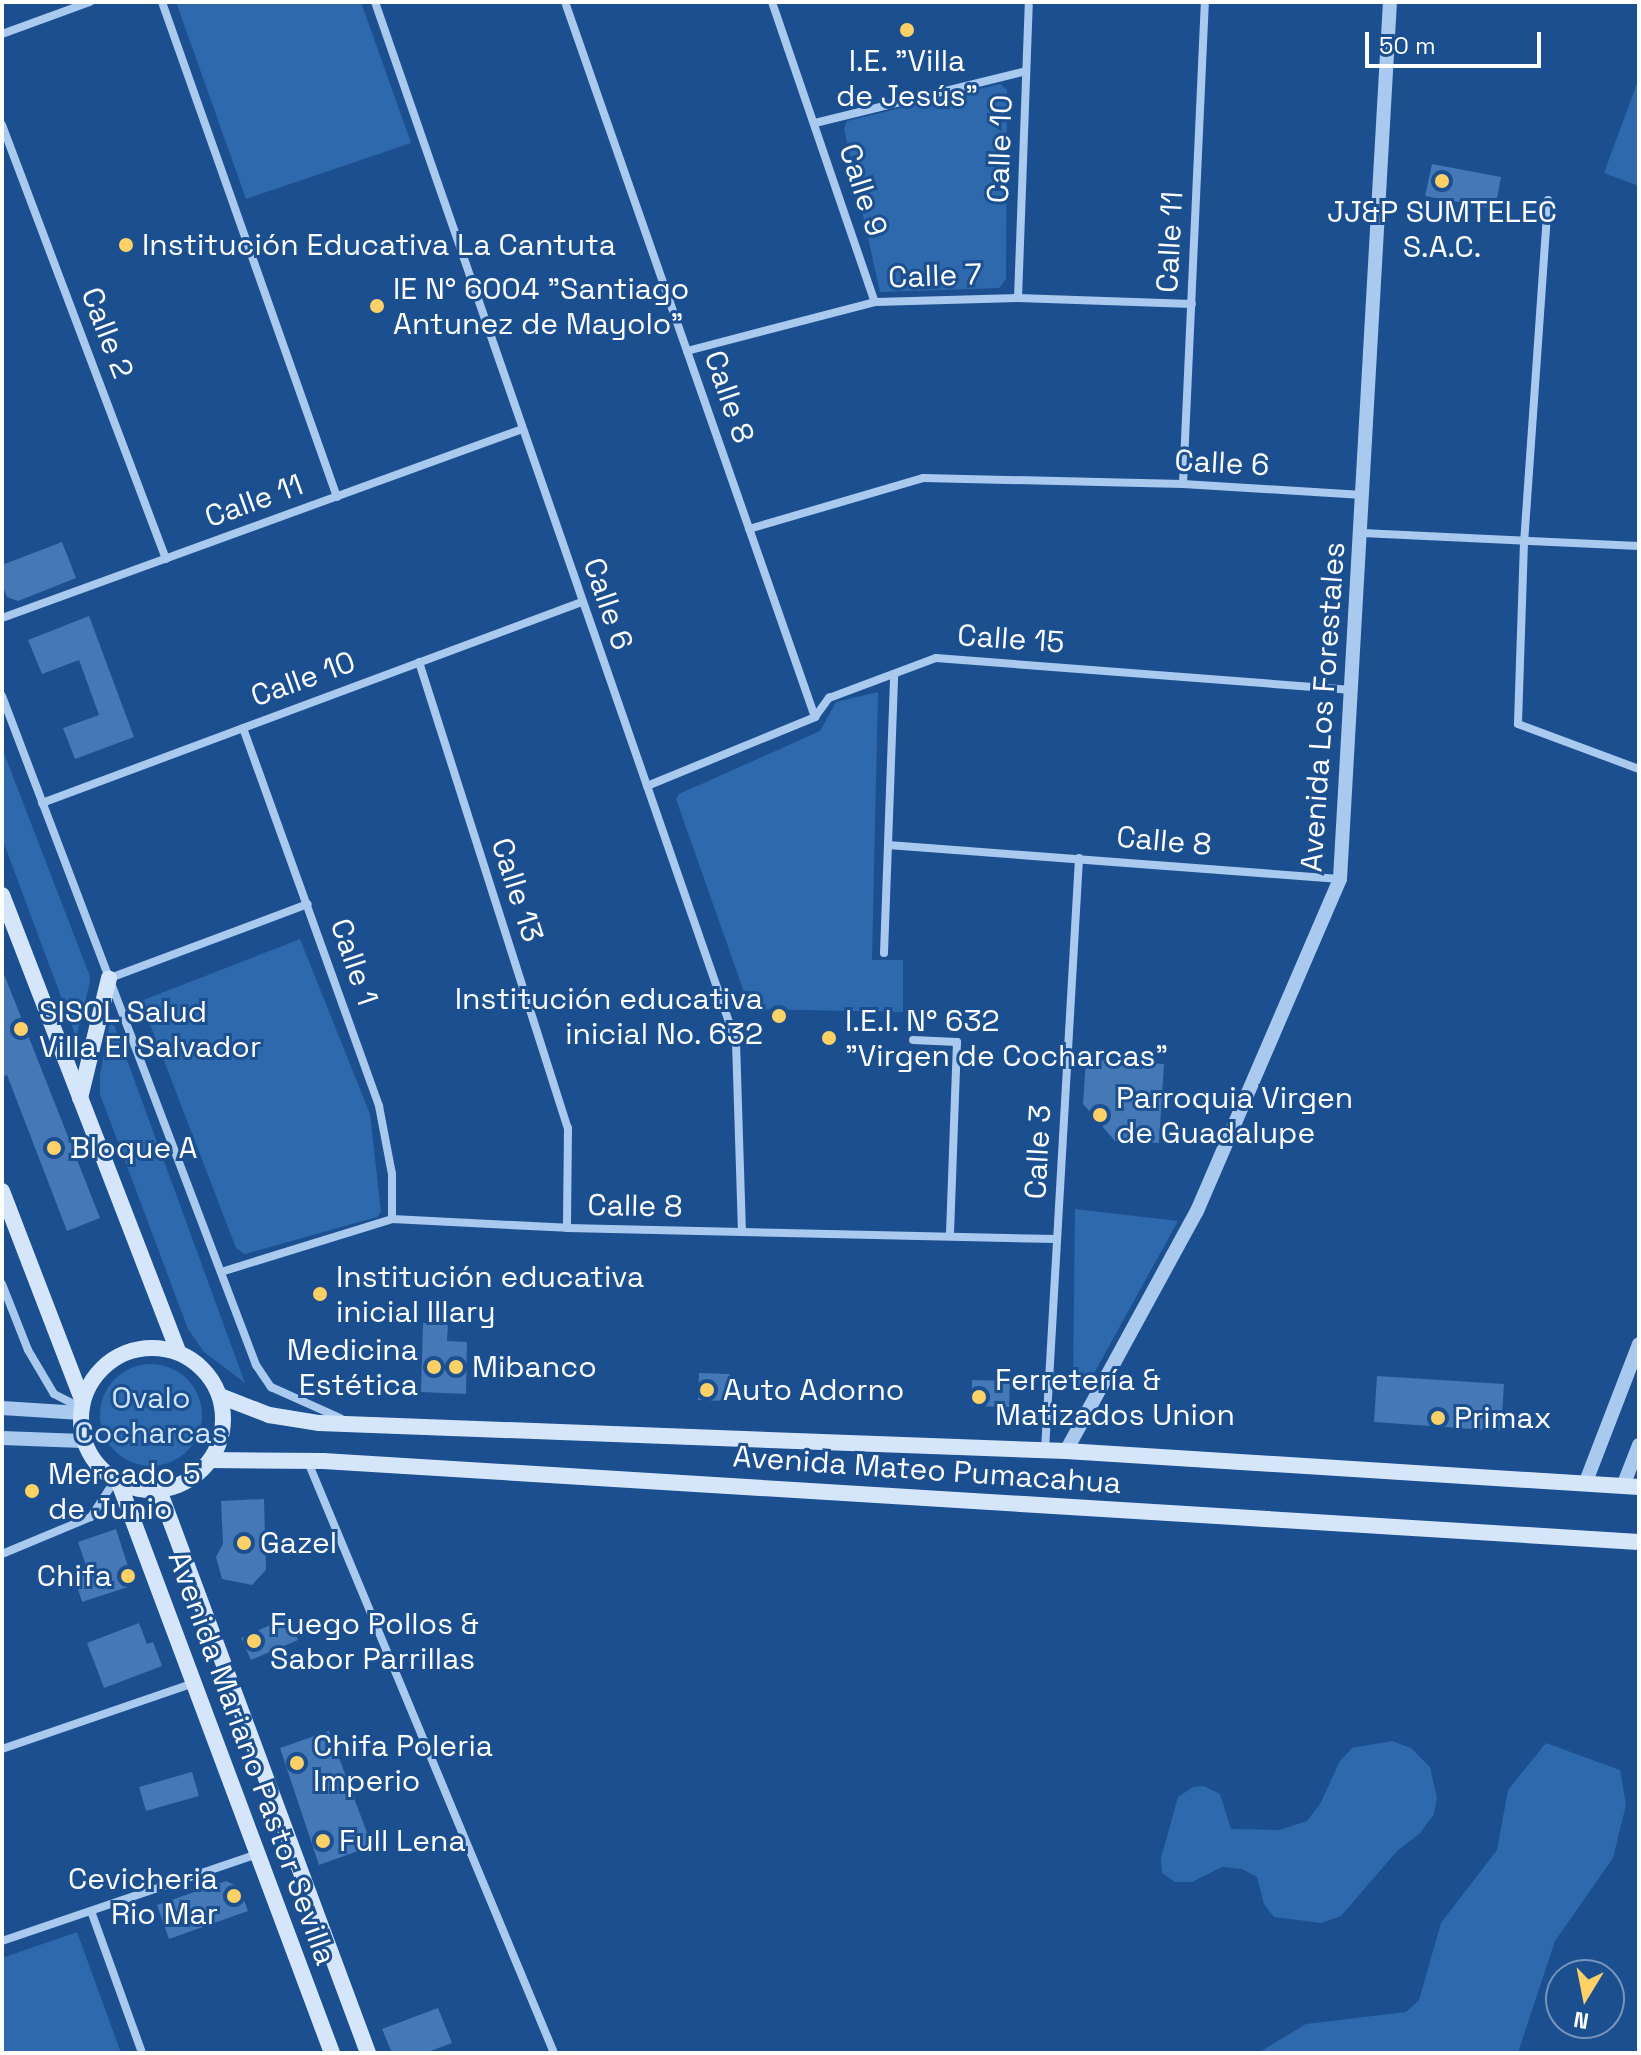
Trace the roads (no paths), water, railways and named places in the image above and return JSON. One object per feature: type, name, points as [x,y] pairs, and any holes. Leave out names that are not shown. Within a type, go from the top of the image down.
[{"type":"main road","points":[[2,895],[178,1352]]},
{"type":"main road","points":[[80,1098],[109,978]]},
{"type":"main road","points":[[2,1191],[81,1406],[83,1441],[91,1458],[117,1482],[139,1490],[159,1490],[188,1480],[211,1460],[221,1439],[224,1417],[220,1396],[196,1362],[178,1352],[157,1348],[116,1357],[100,1370],[81,1406]]},
{"type":"main road","name":"Avenida Mateo Pumacahua","points":[[220,1396],[283,1418],[359,1426],[1066,1451],[1631,1487]]},
{"type":"main road","name":"Avenida Mateo Pumacahua","points":[[211,1460],[308,1461],[1639,1542]]},
{"type":"main road","name":"Avenida Mariano Pastor Sevilla","points":[[117,1482],[332,2053]]},
{"type":"main road","name":"Avenida Mariano Pastor Sevilla","points":[[159,1490],[368,2053]]},
{"type":"street","points":[[2,34],[90,2]]},
{"type":"street","points":[[162,2],[337,497]]},
{"type":"street","name":"Calle 6","points":[[375,2],[736,1042],[742,1232]]},
{"type":"street","name":"Calle 8","points":[[565,2],[815,717]]},
{"type":"street","name":"Calle 9","points":[[772,2],[875,302]]},
{"type":"street","name":"Calle 10","points":[[1018,298],[1029,2]]},
{"type":"street","name":"Calle 11","points":[[1183,484],[1205,2]]},
{"type":"street","name":"Avenida Los Forestales","points":[[1066,1451],[1197,1211],[1340,879],[1390,2]]},
{"type":"street","points":[[815,123],[1026,71]]},
{"type":"street","name":"Calle 2","points":[[2,125],[166,559]]},
{"type":"street","points":[[1548,200],[1524,542],[1518,724],[1639,769]]},
{"type":"street","name":"Calle 7","points":[[687,351],[875,302],[1018,298],[1192,304]]},
{"type":"street","name":"Calle 11","points":[[2,618],[522,429]]},
{"type":"street","name":"Calle 6","points":[[749,529],[923,478],[1183,484],[1364,495]]},
{"type":"street","points":[[1362,533],[1639,546]]},
{"type":"street","name":"Calle 10","points":[[42,803],[582,602]]},
{"type":"street","name":"Calle 15","points":[[647,786],[815,717],[829,698],[936,658],[1353,690]]},
{"type":"street","name":"Calle 13","points":[[419,662],[568,1128],[567,1228]]},
{"type":"street","points":[[884,953],[894,674]]},
{"type":"street","points":[[2,696],[256,1365],[271,1387],[295,1401],[359,1426]]},
{"type":"street","name":"Calle 1","points":[[243,728],[308,904],[387,1137],[392,1219]]},
{"type":"street","name":"Calle 8","points":[[888,845],[1340,879]]},
{"type":"street","name":"Calle 3","points":[[1045,1450],[1079,858]]},
{"type":"street","points":[[109,978],[308,904]]},
{"type":"street","points":[[913,1040],[957,1042],[950,1236]]},
{"type":"street","name":"Calle 8","points":[[221,1272],[392,1219],[567,1228],[1057,1239]]},
{"type":"street","points":[[2,1284],[28,1350],[54,1394],[81,1406]]},
{"type":"street","points":[[1585,1484],[1639,1344]]},
{"type":"street","points":[[2,1408],[81,1406]]},
{"type":"street","points":[[2,1438],[83,1441]]},
{"type":"street","points":[[1631,1487],[1639,1445]]},
{"type":"street","points":[[308,1461],[554,2053]]},
{"type":"street","points":[[2,1554],[91,1517],[117,1482]]},
{"type":"street","points":[[2,1749],[194,1683]]},
{"type":"street","points":[[2,1941],[258,1854]]},
{"type":"street","points":[[91,1911],[142,2053]]},
{"type":"place","name":"I.E. \"Villa de Jesús\"","points":[[907,30]]},
{"type":"place","name":"JJ&P SUMTELEC S.A.C.","points":[[1442,181]]},
{"type":"place","name":"Institución Educativa La Cantuta","points":[[126,245]]},
{"type":"place","name":"IE N° 6004 \"Santiago Antunez de Mayolo\"","points":[[377,306]]},
{"type":"place","name":"Institución educativa inicial No. 632","points":[[779,1016]]},
{"type":"place","name":"SISOL Salud Villa El Salvador","points":[[21,1029]]},
{"type":"place","name":"I.E.I. N° 632 \"Virgen de Cocharcas\"","points":[[829,1038]]},
{"type":"place","name":"Parroquia Virgen de Guadalupe","points":[[1100,1115]]},
{"type":"place","name":"Bloque A","points":[[54,1148]]},
{"type":"place","name":"Institución educativa inicial Illary","points":[[320,1294]]},
{"type":"place","name":"Medicina Estética","points":[[434,1367]]},
{"type":"place","name":"Mibanco","points":[[456,1367]]},
{"type":"place","name":"Auto Adorno","points":[[707,1390]]},
{"type":"place","name":"Ferretería & Matizados Union","points":[[979,1397]]},
{"type":"place","name":"Primax","points":[[1438,1418]]},
{"type":"place","name":"Mercado 5 de Junio","points":[[32,1491]]},
{"type":"place","name":"Gazel","points":[[244,1543]]},
{"type":"place","name":"Chifa","points":[[128,1576]]},
{"type":"place","name":"Fuego Pollos & Sabor Parrillas","points":[[254,1641]]},
{"type":"place","name":"Chifa Poleria Imperio","points":[[297,1763]]},
{"type":"place","name":"Full Lena","points":[[323,1841]]},
{"type":"place","name":"Cevicheria Rio Mar","points":[[234,1896]]},
{"type":"park label","name":"Ovalo Cocharcas","points":[[151,1415]]}]
